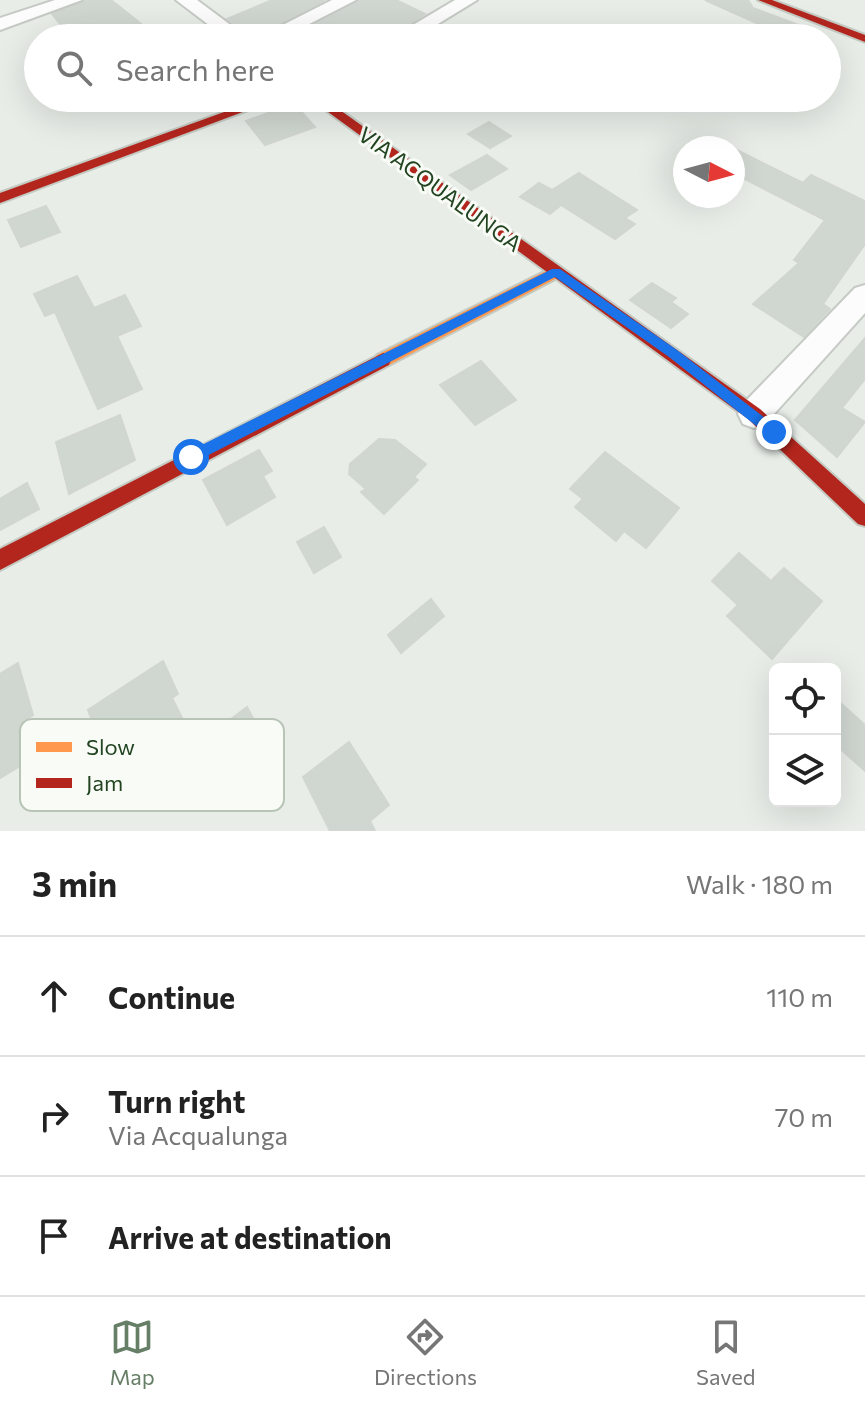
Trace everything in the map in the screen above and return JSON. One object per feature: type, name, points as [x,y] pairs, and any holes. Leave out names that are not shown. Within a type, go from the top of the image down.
[{"type":"street","points":[[0,24],[73,0]]},
{"type":"street","points":[[192,5],[220,0]]},
{"type":"street","points":[[296,24],[347,0]]},
{"type":"street","points":[[426,24],[468,0]]},
{"type":"street","points":[[763,0],[826,24]]},
{"type":"street","points":[[192,5],[218,24]]},
{"type":"street","points":[[841,30],[865,39]]},
{"type":"street","points":[[0,198],[236,112]]},
{"type":"street","name":"VIA ACQUALUNGA","points":[[334,112],[754,414],[865,517]]},
{"type":"street","points":[[0,560],[191,457],[556,272]]},
{"type":"street","points":[[754,414],[865,295]]},
{"type":"building","points":[[85,0],[111,0],[141,24],[60,24],[52,14]]},
{"type":"building","points":[[272,0],[325,0],[280,24],[234,24],[227,19]]},
{"type":"building","points":[[359,0],[396,0],[425,14],[410,24],[315,24]]},
{"type":"building","points":[[705,0],[748,0],[753,8],[796,24],[759,24]]},
{"type":"building","points":[[271,112],[302,112],[315,127],[265,145],[246,121]]},
{"type":"building","points":[[489,122],[511,136],[490,148],[468,134]]},
{"type":"building","points":[[745,154],[803,183],[811,175],[865,201],[865,244],[823,304],[830,309],[804,337],[753,304],[799,263],[794,260],[825,220],[745,179]]},
{"type":"building","points":[[487,155],[507,169],[471,190],[450,175]]},
{"type":"building","points":[[579,173],[637,210],[625,218],[635,224],[615,239],[561,205],[550,214],[520,197],[539,183],[552,190]]},
{"type":"building","points":[[46,206],[60,232],[21,247],[8,220]]},
{"type":"building","points":[[77,276],[94,308],[125,295],[141,326],[117,336],[142,389],[98,409],[55,312],[45,316],[34,294]]},
{"type":"building","points":[[652,283],[676,298],[671,302],[688,314],[671,328],[630,300]]},
{"type":"building","points":[[865,338],[865,379],[842,408],[865,422],[837,457],[795,420]]},
{"type":"building","points":[[481,361],[516,400],[475,425],[440,385]]},
{"type":"building","points":[[120,415],[135,460],[69,494],[56,442]]},
{"type":"building","points":[[379,439],[395,440],[426,464],[414,477],[418,480],[384,514],[361,492],[366,489],[349,474],[350,464]]},
{"type":"building","points":[[259,450],[272,471],[263,476],[275,497],[227,525],[203,480]]},
{"type":"building","points":[[605,452],[679,508],[646,548],[624,531],[616,541],[575,507],[583,499],[570,489]]},
{"type":"building","points":[[27,483],[39,509],[0,530],[0,499]]},
{"type":"building","points":[[324,527],[341,557],[314,573],[297,542]]},
{"type":"building","points":[[739,553],[771,581],[784,568],[822,601],[772,659],[727,616],[738,605],[712,581]]},
{"type":"building","points":[[431,599],[444,616],[401,653],[388,635]]},
{"type":"building","points":[[163,661],[178,694],[172,698],[182,719],[91,719],[88,710]]},
{"type":"building","points":[[18,663],[33,715],[20,719],[20,766],[0,778],[0,674]]},
{"type":"building","points":[[841,703],[865,725],[865,771],[841,749]]},
{"type":"building","points":[[247,707],[253,719],[231,719]]},
{"type":"building","points":[[349,742],[389,805],[370,821],[375,831],[330,831],[303,777]]},
{"type":"traffic: slow","points":[[383,360],[556,272]]},
{"type":"traffic: jam","points":[[763,0],[826,24]]},
{"type":"traffic: jam","points":[[841,30],[865,39]]},
{"type":"traffic: jam","points":[[0,198],[236,112]]},
{"type":"traffic: jam","points":[[334,112],[754,414],[865,517]]},
{"type":"traffic: jam","points":[[0,560],[383,360]]},
{"type":"route","points":[[191,457],[556,272],[673,354],[774,432]]}]
